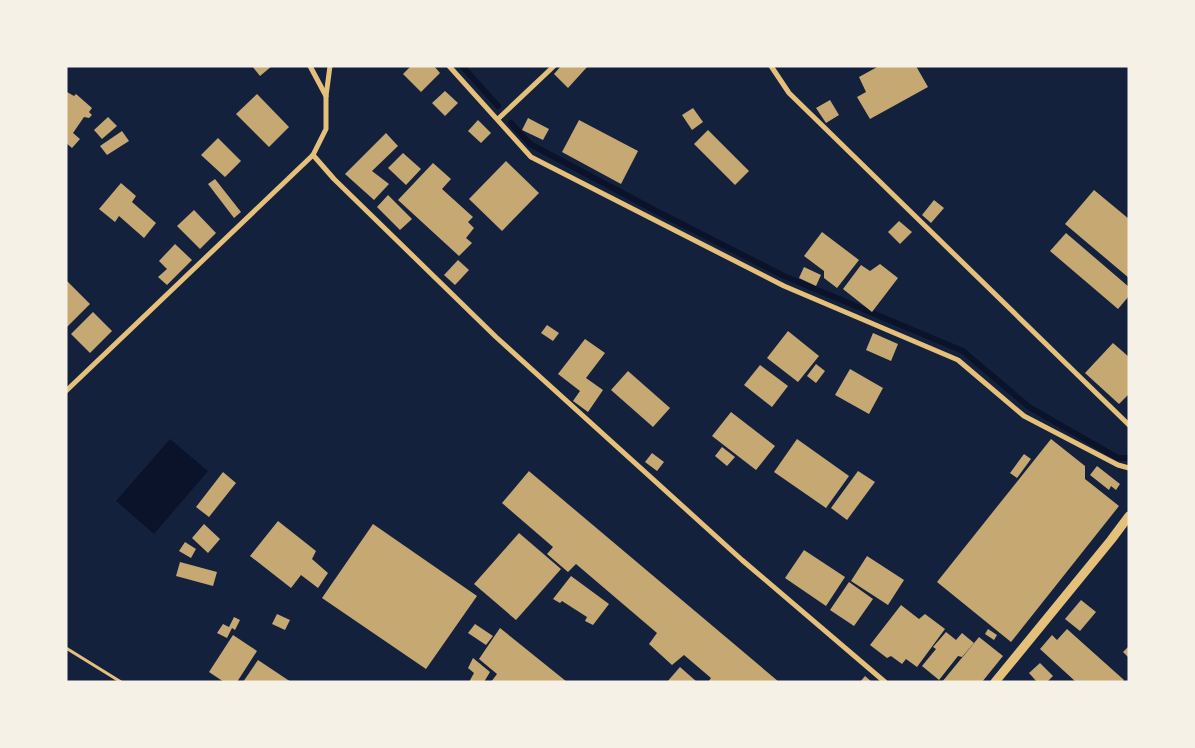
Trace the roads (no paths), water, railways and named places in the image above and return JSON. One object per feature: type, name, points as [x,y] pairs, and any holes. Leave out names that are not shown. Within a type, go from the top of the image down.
[{"type":"street","points":[[310,66],[326,96]]},
{"type":"street","points":[[66,391],[314,155],[326,129],[326,96],[330,66]]},
{"type":"street","points":[[450,66],[531,157],[784,286],[958,360],[1024,416],[1118,465],[1129,468]]},
{"type":"street","points":[[498,120],[554,66]]},
{"type":"street","points":[[771,66],[789,93],[1129,425]]},
{"type":"street","points":[[314,155],[334,179],[496,337],[742,560],[885,682]]},
{"type":"street","points":[[995,682],[1129,516]]},
{"type":"water","points":[[170,439],[208,471],[154,534],[116,501]]},
{"type":"waterway","points":[[462,66],[498,106]]},
{"type":"waterway","points":[[511,123],[530,144],[784,276],[963,351],[1029,407],[1118,458],[1129,458]]}]
